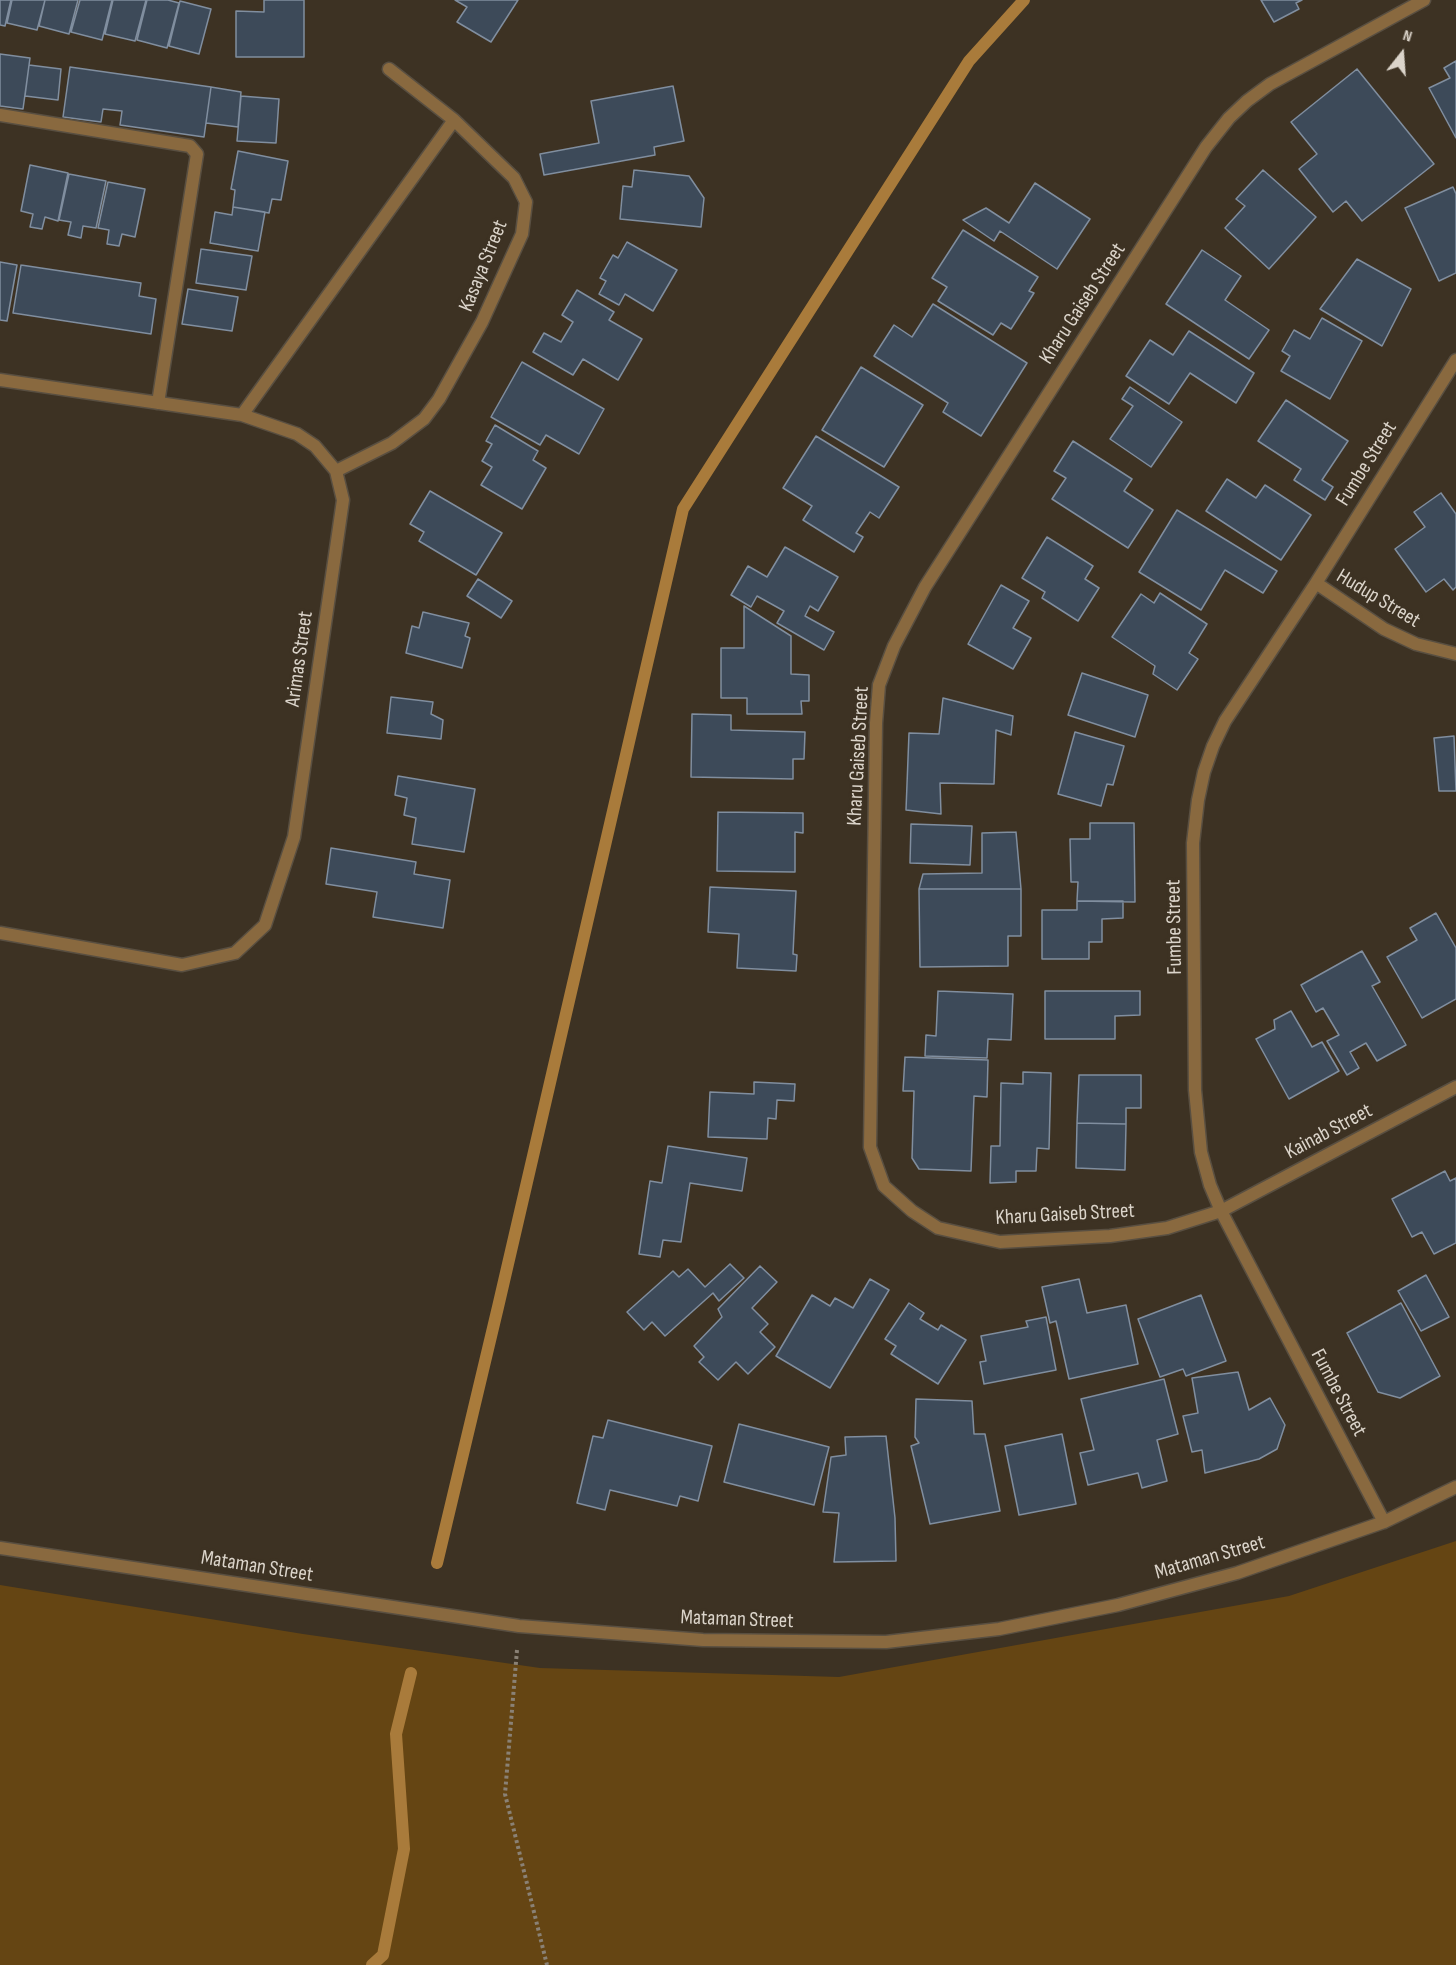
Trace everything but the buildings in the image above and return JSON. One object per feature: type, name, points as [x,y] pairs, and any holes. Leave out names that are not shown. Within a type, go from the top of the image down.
[{"type":"street","name":"Kharu Gaiseb Street","points":[[1221,1211],[1167,1228],[1110,1236],[1000,1242],[938,1228],[912,1211],[884,1186],[870,1147],[876,723],[879,685],[894,646],[925,587],[1206,147],[1229,118],[1270,84],[1424,0]]},
{"type":"street","name":"Kasaya Street","points":[[336,471],[392,443],[424,419],[439,399],[482,322],[522,234],[526,202],[514,178],[454,120],[389,69]]},
{"type":"street","points":[[0,115],[190,146],[197,154],[158,403]]},
{"type":"street","points":[[242,415],[454,120]]},
{"type":"street","name":"Fumbe Street","points":[[1384,1522],[1221,1211],[1210,1185],[1201,1152],[1195,1090],[1193,843],[1198,800],[1213,746],[1225,721],[1316,583],[1456,360]]},
{"type":"street","name":"Arimas Street","points":[[0,380],[242,415],[297,434],[315,446],[336,471],[343,500],[294,837],[265,926],[235,953],[182,965],[0,933]]},
{"type":"street","name":"Hudup Street","points":[[1316,583],[1384,629],[1416,644],[1456,654]]},
{"type":"street","name":"Kainab Street","points":[[1221,1211],[1456,1087]]},
{"type":"street","name":"Mataman Street","points":[[0,1548],[519,1626],[703,1640],[886,1642],[999,1629],[1118,1605],[1237,1573],[1384,1522],[1456,1487]]},
{"type":"path","points":[[519,1626],[506,1794],[547,1965]]},
{"type":"shaded area","points":[[1456,1541],[1456,1965],[0,1965],[0,1585],[303,1634],[540,1668],[839,1677],[1289,1596]]},
{"type":"waterway","points":[[437,1563],[683,509],[969,61],[1024,0]]},
{"type":"waterway","points":[[372,1965],[383,1955],[404,1849],[396,1734],[411,1673]]}]
